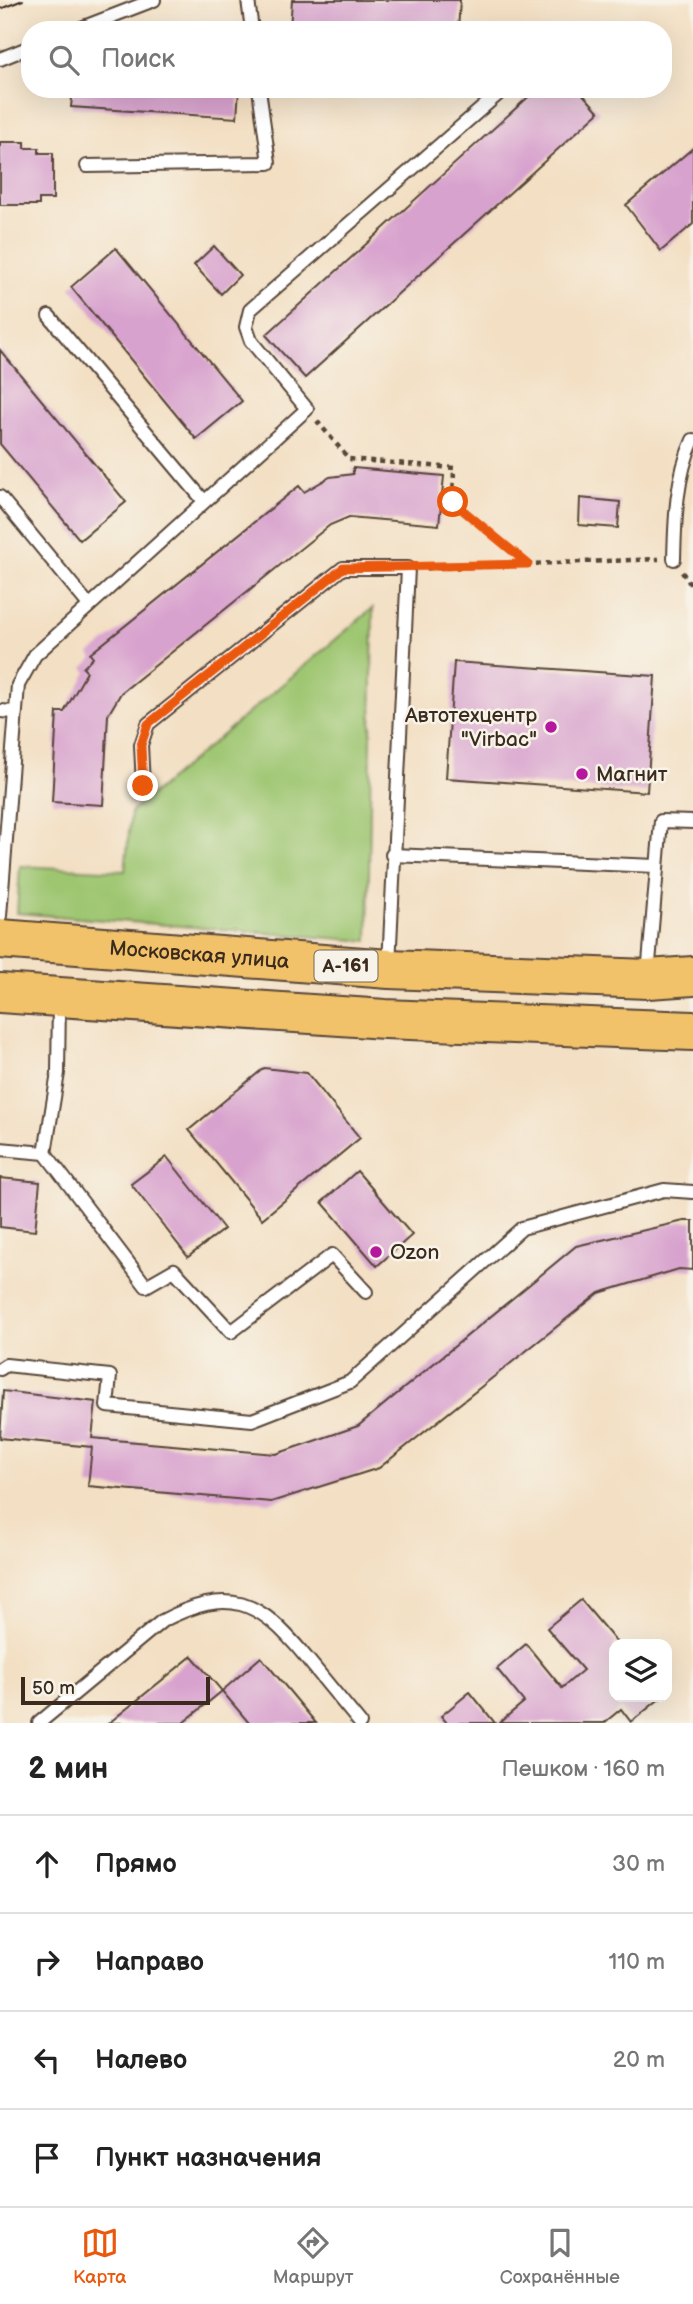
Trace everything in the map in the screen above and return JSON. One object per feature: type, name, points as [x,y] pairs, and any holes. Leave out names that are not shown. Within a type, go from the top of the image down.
[{"type":"highway","name":"Московская улица","points":[[0,939],[389,969],[648,979],[693,976]]},
{"type":"highway","points":[[0,993],[385,1020],[693,1031]]},
{"type":"lane","points":[[99,21],[154,0]]},
{"type":"lane","points":[[248,0],[251,21]]},
{"type":"lane","points":[[0,59],[21,51]]},
{"type":"lane","points":[[87,166],[269,163],[261,98]]},
{"type":"lane","points":[[0,916],[18,685],[35,655],[88,604],[307,409],[251,341],[246,327],[250,310],[495,98]]},
{"type":"lane","points":[[49,316],[204,501]]},
{"type":"lane","points":[[674,559],[678,494],[686,456],[693,440]]},
{"type":"lane","points":[[0,497],[88,604]]},
{"type":"lane","points":[[143,786],[141,745],[148,724],[343,568],[408,568],[392,855],[389,969]]},
{"type":"lane","points":[[0,711],[15,712]]},
{"type":"lane","points":[[648,979],[661,821],[693,822]]},
{"type":"lane","points":[[392,855],[656,866]]},
{"type":"lane","points":[[59,998],[58,1073],[45,1153],[146,1286],[174,1270],[231,1332],[332,1255],[366,1292]]},
{"type":"lane","points":[[0,1149],[45,1153]]},
{"type":"lane","points":[[0,1369],[6,1365],[110,1376],[107,1406],[252,1420],[350,1382],[522,1228],[664,1190],[693,1192]]},
{"type":"lane","points":[[39,1723],[162,1621],[185,1609],[216,1602],[242,1604],[263,1612],[280,1625],[360,1723]]},
{"type":"path","points":[[307,409],[349,458],[454,468],[453,502],[528,564]]},
{"type":"path","points":[[408,568],[674,559]]},
{"type":"green space","points":[[373,608],[368,941],[17,913],[20,866],[125,871],[131,812]]},
{"type":"building","points":[[292,0],[460,0],[459,21],[291,21]]},
{"type":"building","points":[[72,98],[238,98],[237,118],[71,107]]},
{"type":"building","points":[[527,98],[586,98],[599,112],[305,378],[266,335]]},
{"type":"building","points":[[0,142],[25,142],[25,148],[39,148],[39,153],[53,153],[53,199],[39,199],[39,205],[0,205]]},
{"type":"building","points":[[693,148],[693,224],[661,251],[626,205]]},
{"type":"building","points":[[214,246],[240,275],[221,294],[194,265]]},
{"type":"building","points":[[116,248],[242,401],[196,439],[71,287]]},
{"type":"building","points":[[0,350],[126,502],[80,540],[0,444]]},
{"type":"building","points":[[353,468],[444,476],[439,525],[349,517],[330,525],[121,693],[108,715],[103,805],[52,802],[57,712],[64,712],[87,672],[83,668],[93,658],[90,654],[299,486],[304,492],[330,477],[353,474]]},
{"type":"building","points":[[580,498],[620,502],[618,528],[579,525]]},
{"type":"building","name":"Автотехцентр \"Virbac\"","points":[[454,662],[655,676],[647,792],[446,778]]},
{"type":"building","points":[[264,1068],[307,1073],[360,1138],[262,1219],[189,1130]]},
{"type":"building","points":[[167,1157],[224,1229],[188,1257],[131,1184]]},
{"type":"building","points":[[357,1171],[412,1235],[377,1266],[322,1202]]},
{"type":"building","points":[[0,1178],[40,1182],[35,1231],[0,1227]]},
{"type":"building","points":[[693,1221],[693,1270],[679,1269],[599,1293],[379,1468],[271,1502],[88,1486],[92,1447],[0,1438],[3,1391],[96,1402],[92,1438],[276,1454],[358,1426],[576,1246]]},
{"type":"building","points":[[581,1600],[614,1639],[609,1639],[609,1702],[656,1702],[631,1722],[621,1709],[604,1723],[499,1723],[524,1702],[497,1669],[526,1644],[562,1688],[583,1670],[547,1628]]},
{"type":"building","points":[[192,1656],[222,1691],[183,1723],[109,1723]]},
{"type":"building","points":[[261,1657],[316,1723],[249,1723],[222,1691]]},
{"type":"building","points":[[470,1692],[495,1723],[447,1723],[441,1716]]},
{"type":"tram line","points":[[0,9],[23,0]]},
{"type":"place","name":"Автотехцентр \"Virbac\"","points":[[551,727]]},
{"type":"place","name":"Магнит","points":[[582,774]]},
{"type":"place","name":"Ozon","points":[[376,1252]]},
{"type":"route","points":[[143,786],[141,745],[148,724],[343,568],[528,564],[453,502]]}]
